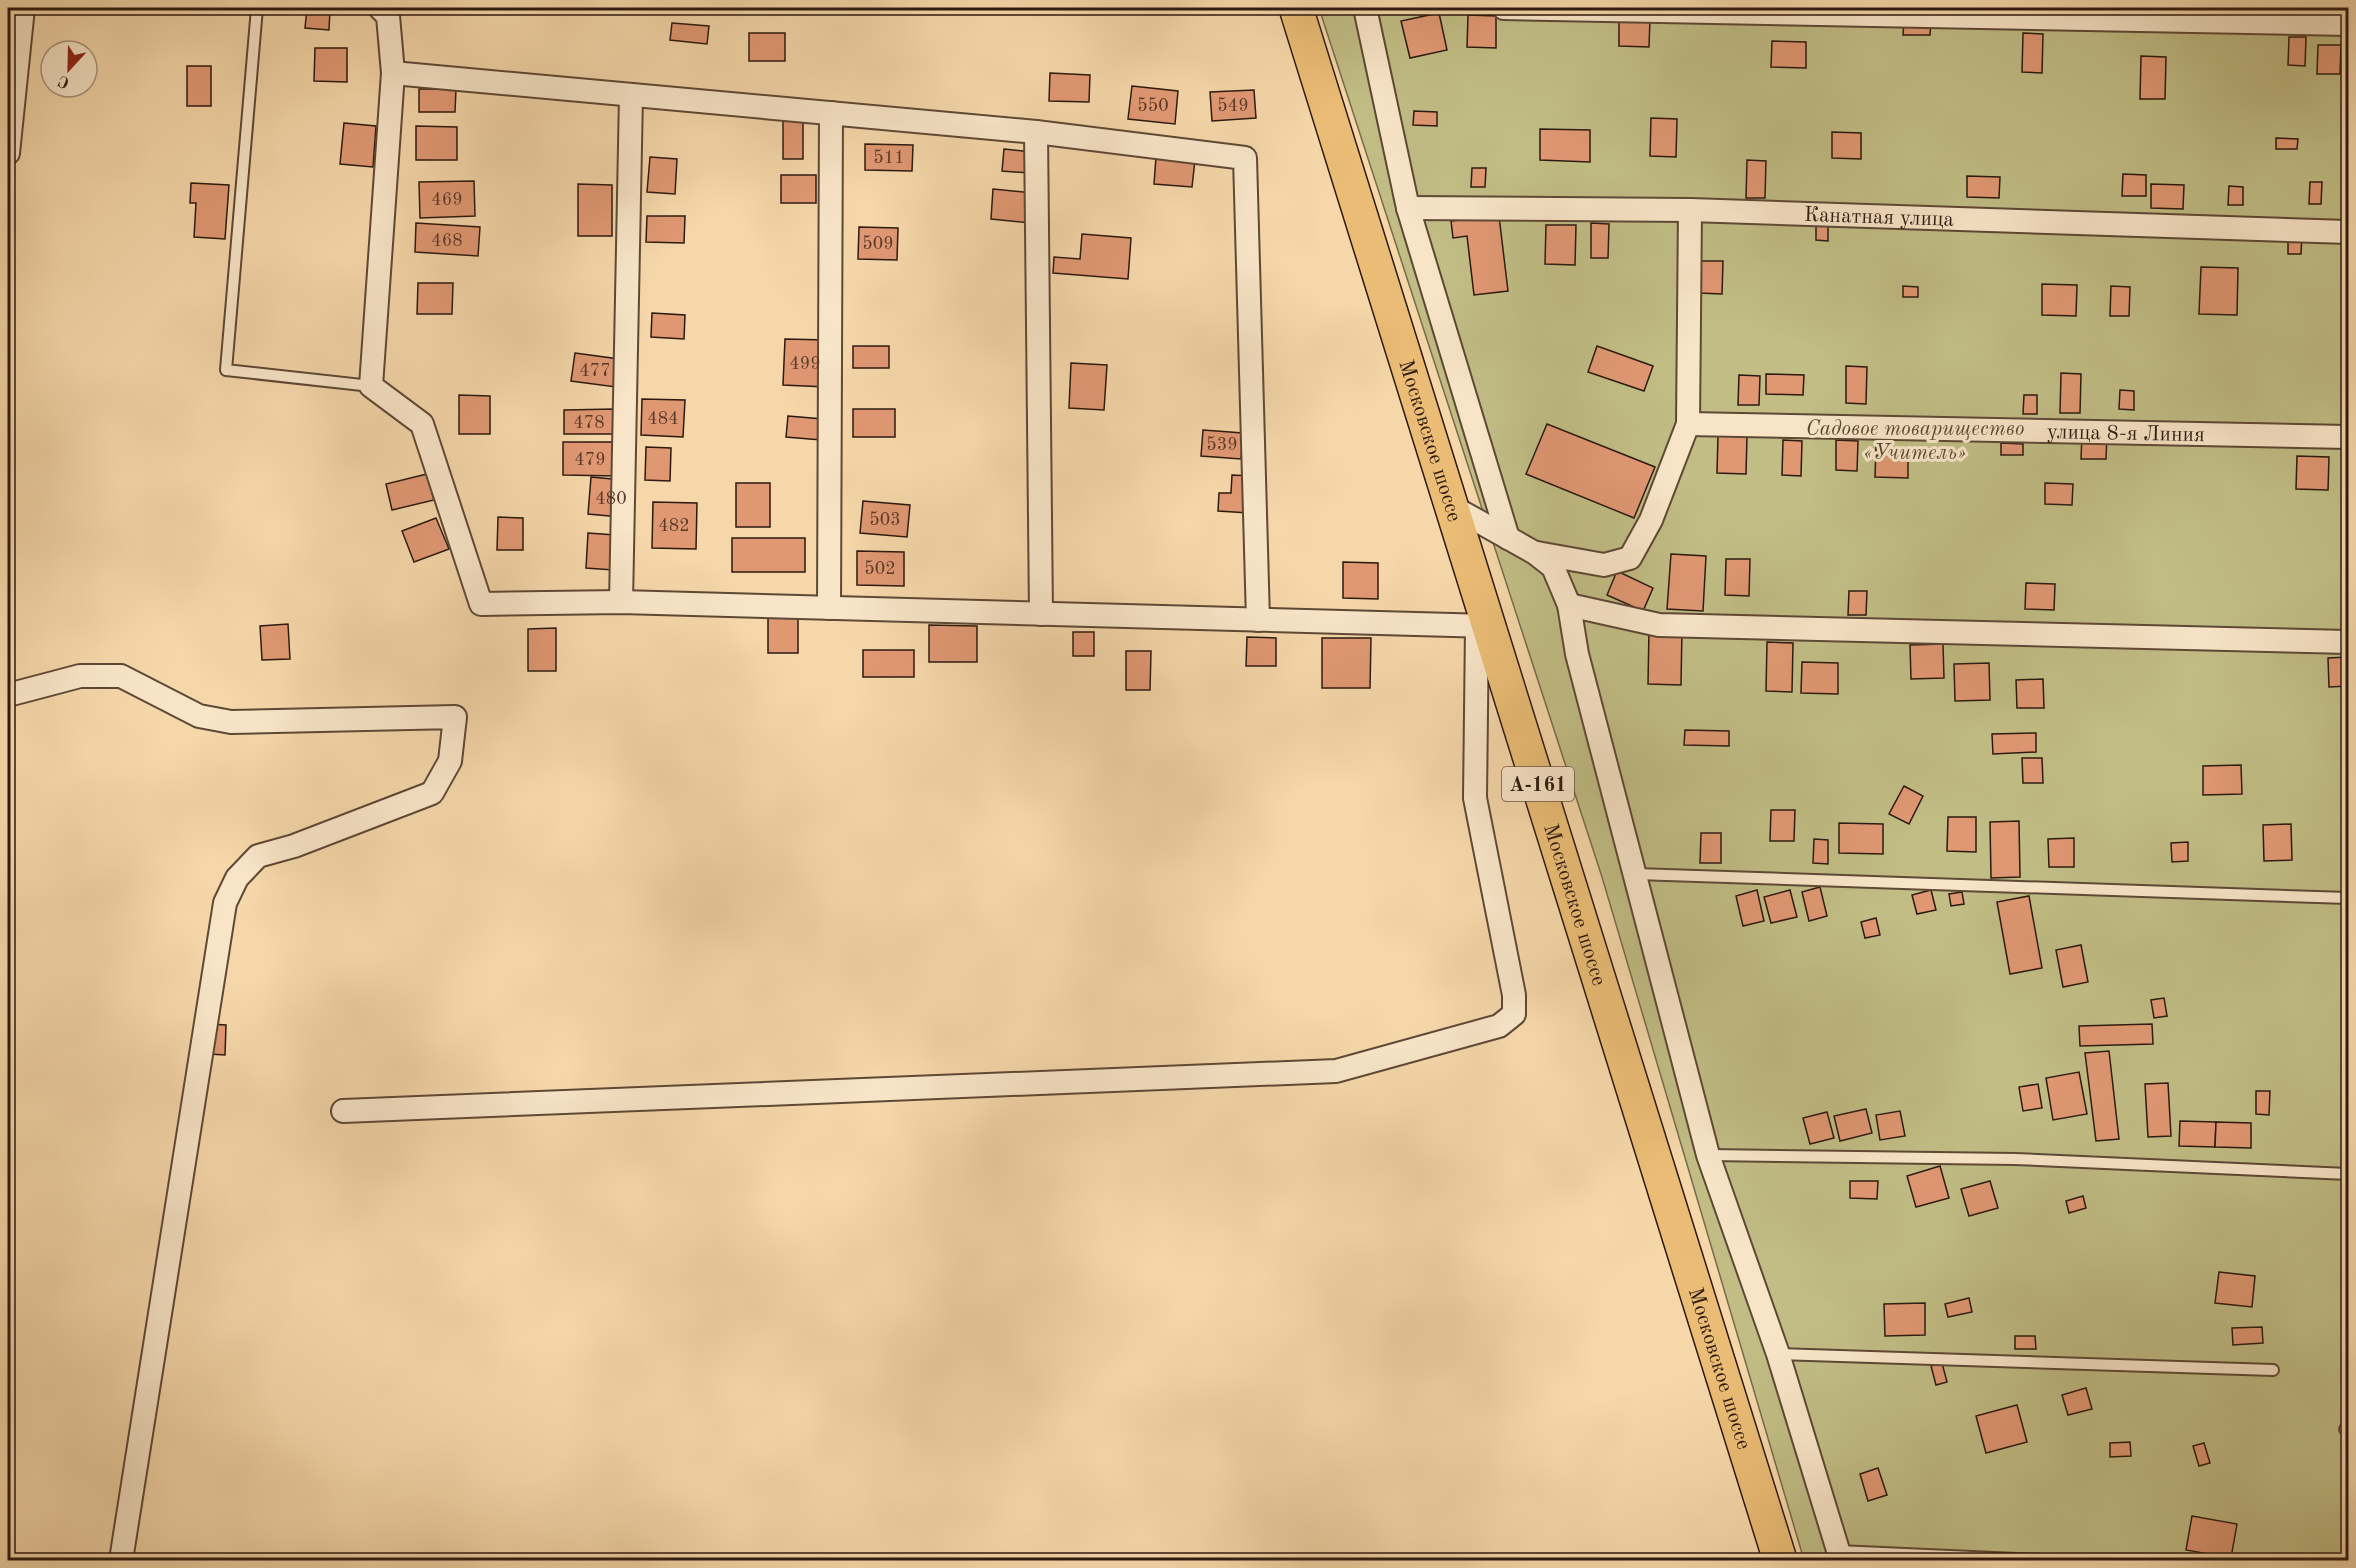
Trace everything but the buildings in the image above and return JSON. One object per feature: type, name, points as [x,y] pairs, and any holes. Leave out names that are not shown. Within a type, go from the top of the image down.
[{"type":"highway","name":"Московское шоссе","points":[[1296,8],[1451,506],[1483,626],[1780,1560]]},
{"type":"street","points":[[8,153],[23,8]]},
{"type":"street","points":[[344,1111],[1336,1071],[1499,1026],[1514,1014],[1514,995],[1475,798],[1483,626],[621,602],[481,604],[422,424],[371,386],[393,73],[388,16],[380,8]]},
{"type":"street","points":[[1377,8],[1365,8],[1408,208],[1508,538]]},
{"type":"street","points":[[1504,8],[2349,24]]},
{"type":"street","points":[[393,73],[1036,132],[1245,158],[1258,620]]},
{"type":"street","points":[[621,602],[631,95]]},
{"type":"street","points":[[829,608],[831,113]]},
{"type":"street","points":[[1036,132],[1041,614]]},
{"type":"street","name":"Канатная улица","points":[[1408,208],[1690,210],[2349,232]]},
{"type":"street","points":[[1535,553],[1604,565],[1630,558],[1651,520],[1688,424],[1690,210]]},
{"type":"street","name":"улица 8-я Линия","points":[[1688,424],[2349,437]]},
{"type":"street","points":[[1451,506],[1535,553],[1552,567],[1569,605],[1577,654],[1708,1155],[1778,1354],[1840,1556]]},
{"type":"street","points":[[1569,605],[1659,625],[2349,642]]},
{"type":"street","points":[[8,695],[81,676],[121,676],[200,716],[231,722],[454,717],[450,761],[432,793],[313,839],[258,855],[237,878],[225,903],[121,1560]]},
{"type":"lane","points":[[256,8],[226,370],[371,386]]},
{"type":"lane","points":[[1636,874],[2349,898]]},
{"type":"lane","points":[[1708,1155],[2015,1159],[2349,1174]]},
{"type":"lane","points":[[1778,1354],[2274,1370]]},
{"type":"lane","points":[[1840,1556],[2041,1560]]},
{"type":"green space","name":"Садовое товарищество «Учитель»","points":[[1319,8],[2348,8],[2348,1560],[1804,1560],[1602,877]]}]
